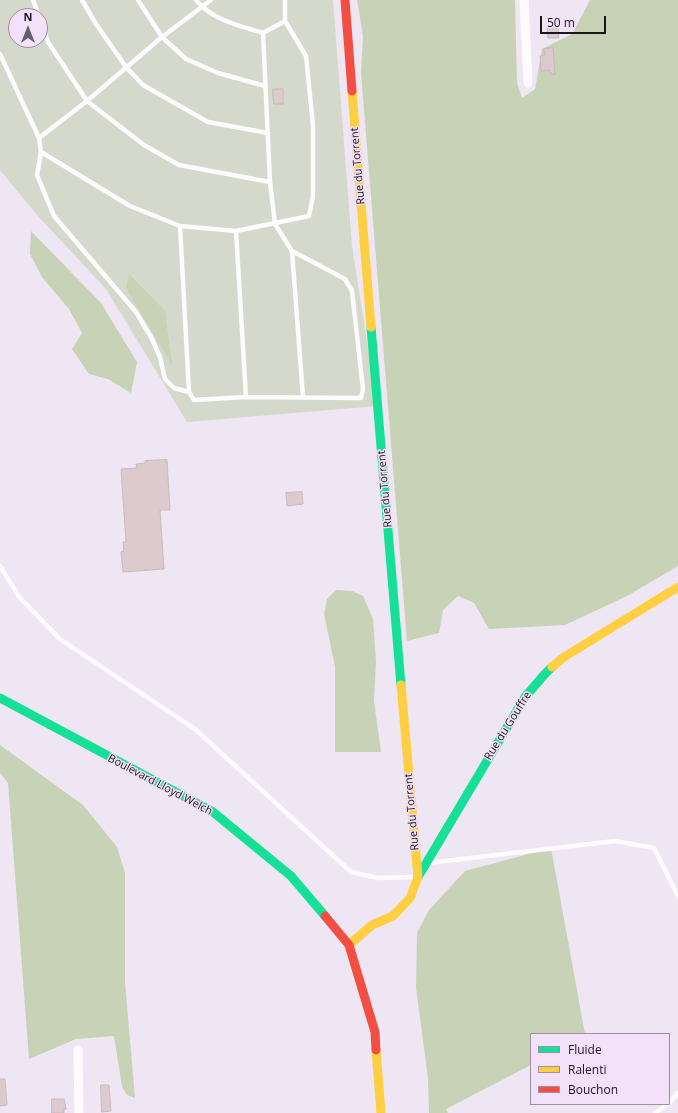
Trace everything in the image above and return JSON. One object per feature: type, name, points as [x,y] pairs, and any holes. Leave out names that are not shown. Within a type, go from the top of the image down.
[{"type":"street","name":"Rue du Torrent","points":[[345,0],[418,877],[410,898],[394,916],[372,925],[349,945]]},
{"type":"street","points":[[524,0],[528,83]]},
{"type":"street","name":"Rue du Gouffre","points":[[418,877],[525,697],[544,675],[564,657],[678,587]]},
{"type":"street","name":"Boulevard Lloyd Welch","points":[[0,698],[213,812],[291,876],[349,945],[375,1032],[381,1113]]},
{"type":"street","points":[[78,1050],[79,1113]]},
{"type":"lane","points":[[82,0],[96,24],[126,67],[143,85],[208,122],[268,133]]},
{"type":"lane","points":[[138,0],[162,37],[186,59],[218,73],[265,86]]},
{"type":"lane","points":[[196,0],[201,7],[226,22],[263,34],[285,21]]},
{"type":"lane","points":[[39,138],[87,101],[162,37],[211,0]]},
{"type":"lane","points":[[41,152],[130,206],[180,226],[236,231],[310,216],[312,196],[313,125],[306,56],[285,21],[285,0]]},
{"type":"lane","points":[[263,34],[270,182],[276,224],[292,251],[303,397]]},
{"type":"lane","points":[[48,42],[87,101],[144,145],[179,165],[270,182]]},
{"type":"lane","points":[[0,54],[39,138],[41,152],[37,174],[54,216],[136,312],[151,337],[160,357],[165,378],[174,388],[189,392]]},
{"type":"lane","points":[[180,226],[189,392],[194,400],[246,397],[361,398],[364,389],[352,291],[345,279],[292,251]]},
{"type":"lane","points":[[236,231],[246,397]]},
{"type":"lane","points":[[0,566],[20,598],[60,639],[195,729],[351,872],[378,878],[418,877]]},
{"type":"lane","points":[[426,863],[615,840],[654,848],[678,896]]},
{"type":"lane","points":[[670,1102],[678,1093]]},
{"type":"lane","points":[[655,1113],[667,1105]]},
{"type":"shaded area","points":[[0,0],[333,0],[352,246],[377,406],[187,422],[106,289],[37,215],[0,170]]},
{"type":"green space","points":[[357,0],[515,0],[517,83],[522,98],[535,89],[542,49],[572,34],[590,0],[678,0],[678,566],[627,596],[565,625],[489,629],[474,603],[458,596],[443,610],[439,633],[407,641],[361,73],[363,36]]},
{"type":"green space","points":[[31,231],[101,303],[137,362],[131,393],[108,379],[89,374],[72,349],[82,333],[69,309],[42,277],[30,254]]},
{"type":"green space","points":[[129,274],[165,311],[172,365],[126,288]]},
{"type":"green space","points":[[336,590],[352,591],[363,596],[373,619],[376,661],[374,701],[381,752],[335,752],[335,667],[324,614],[327,599]]},
{"type":"green space","points":[[0,745],[83,805],[117,847],[125,873],[125,982],[135,1098],[127,1095],[122,1087],[114,1036],[76,1039],[29,1059],[8,783],[0,773]]},
{"type":"green space","points":[[551,848],[585,1033],[530,1033],[530,1066],[446,1109],[448,1113],[429,1113],[428,1078],[416,988],[417,933],[429,910],[465,871]]},
{"type":"building","points":[[558,28],[559,38],[548,38],[547,29]]},
{"type":"building","points":[[553,48],[555,74],[551,74],[550,70],[541,71],[540,56],[545,55],[544,49]]},
{"type":"building","points":[[273,89],[283,89],[283,104],[274,104]]},
{"type":"building","points":[[167,460],[170,510],[160,510],[164,569],[123,572],[121,552],[124,551],[123,542],[126,542],[121,469],[137,468],[136,464],[145,463],[145,461]]},
{"type":"building","points":[[302,492],[303,504],[287,506],[286,493]]},
{"type":"building","points":[[0,1079],[5,1079],[7,1105],[0,1106]]},
{"type":"building","points":[[101,1085],[109,1085],[111,1111],[102,1112]]},
{"type":"building","points":[[52,1099],[64,1099],[66,1109],[64,1109],[64,1113],[52,1113]]},
{"type":"traffic: fast","points":[[371,327],[401,685]]},
{"type":"traffic: fast","points":[[418,877],[525,697],[552,667]]},
{"type":"traffic: fast","points":[[0,698],[213,812],[291,876],[325,916]]},
{"type":"traffic: slow","points":[[352,91],[371,327]]},
{"type":"traffic: slow","points":[[552,667],[564,657],[678,587]]},
{"type":"traffic: slow","points":[[349,945],[372,925],[393,916],[410,898],[418,877],[401,685]]},
{"type":"traffic: slow","points":[[376,1050],[381,1113]]},
{"type":"traffic: jam","points":[[345,0],[352,91]]},
{"type":"traffic: jam","points":[[325,916],[349,945],[375,1032],[376,1050]]}]
